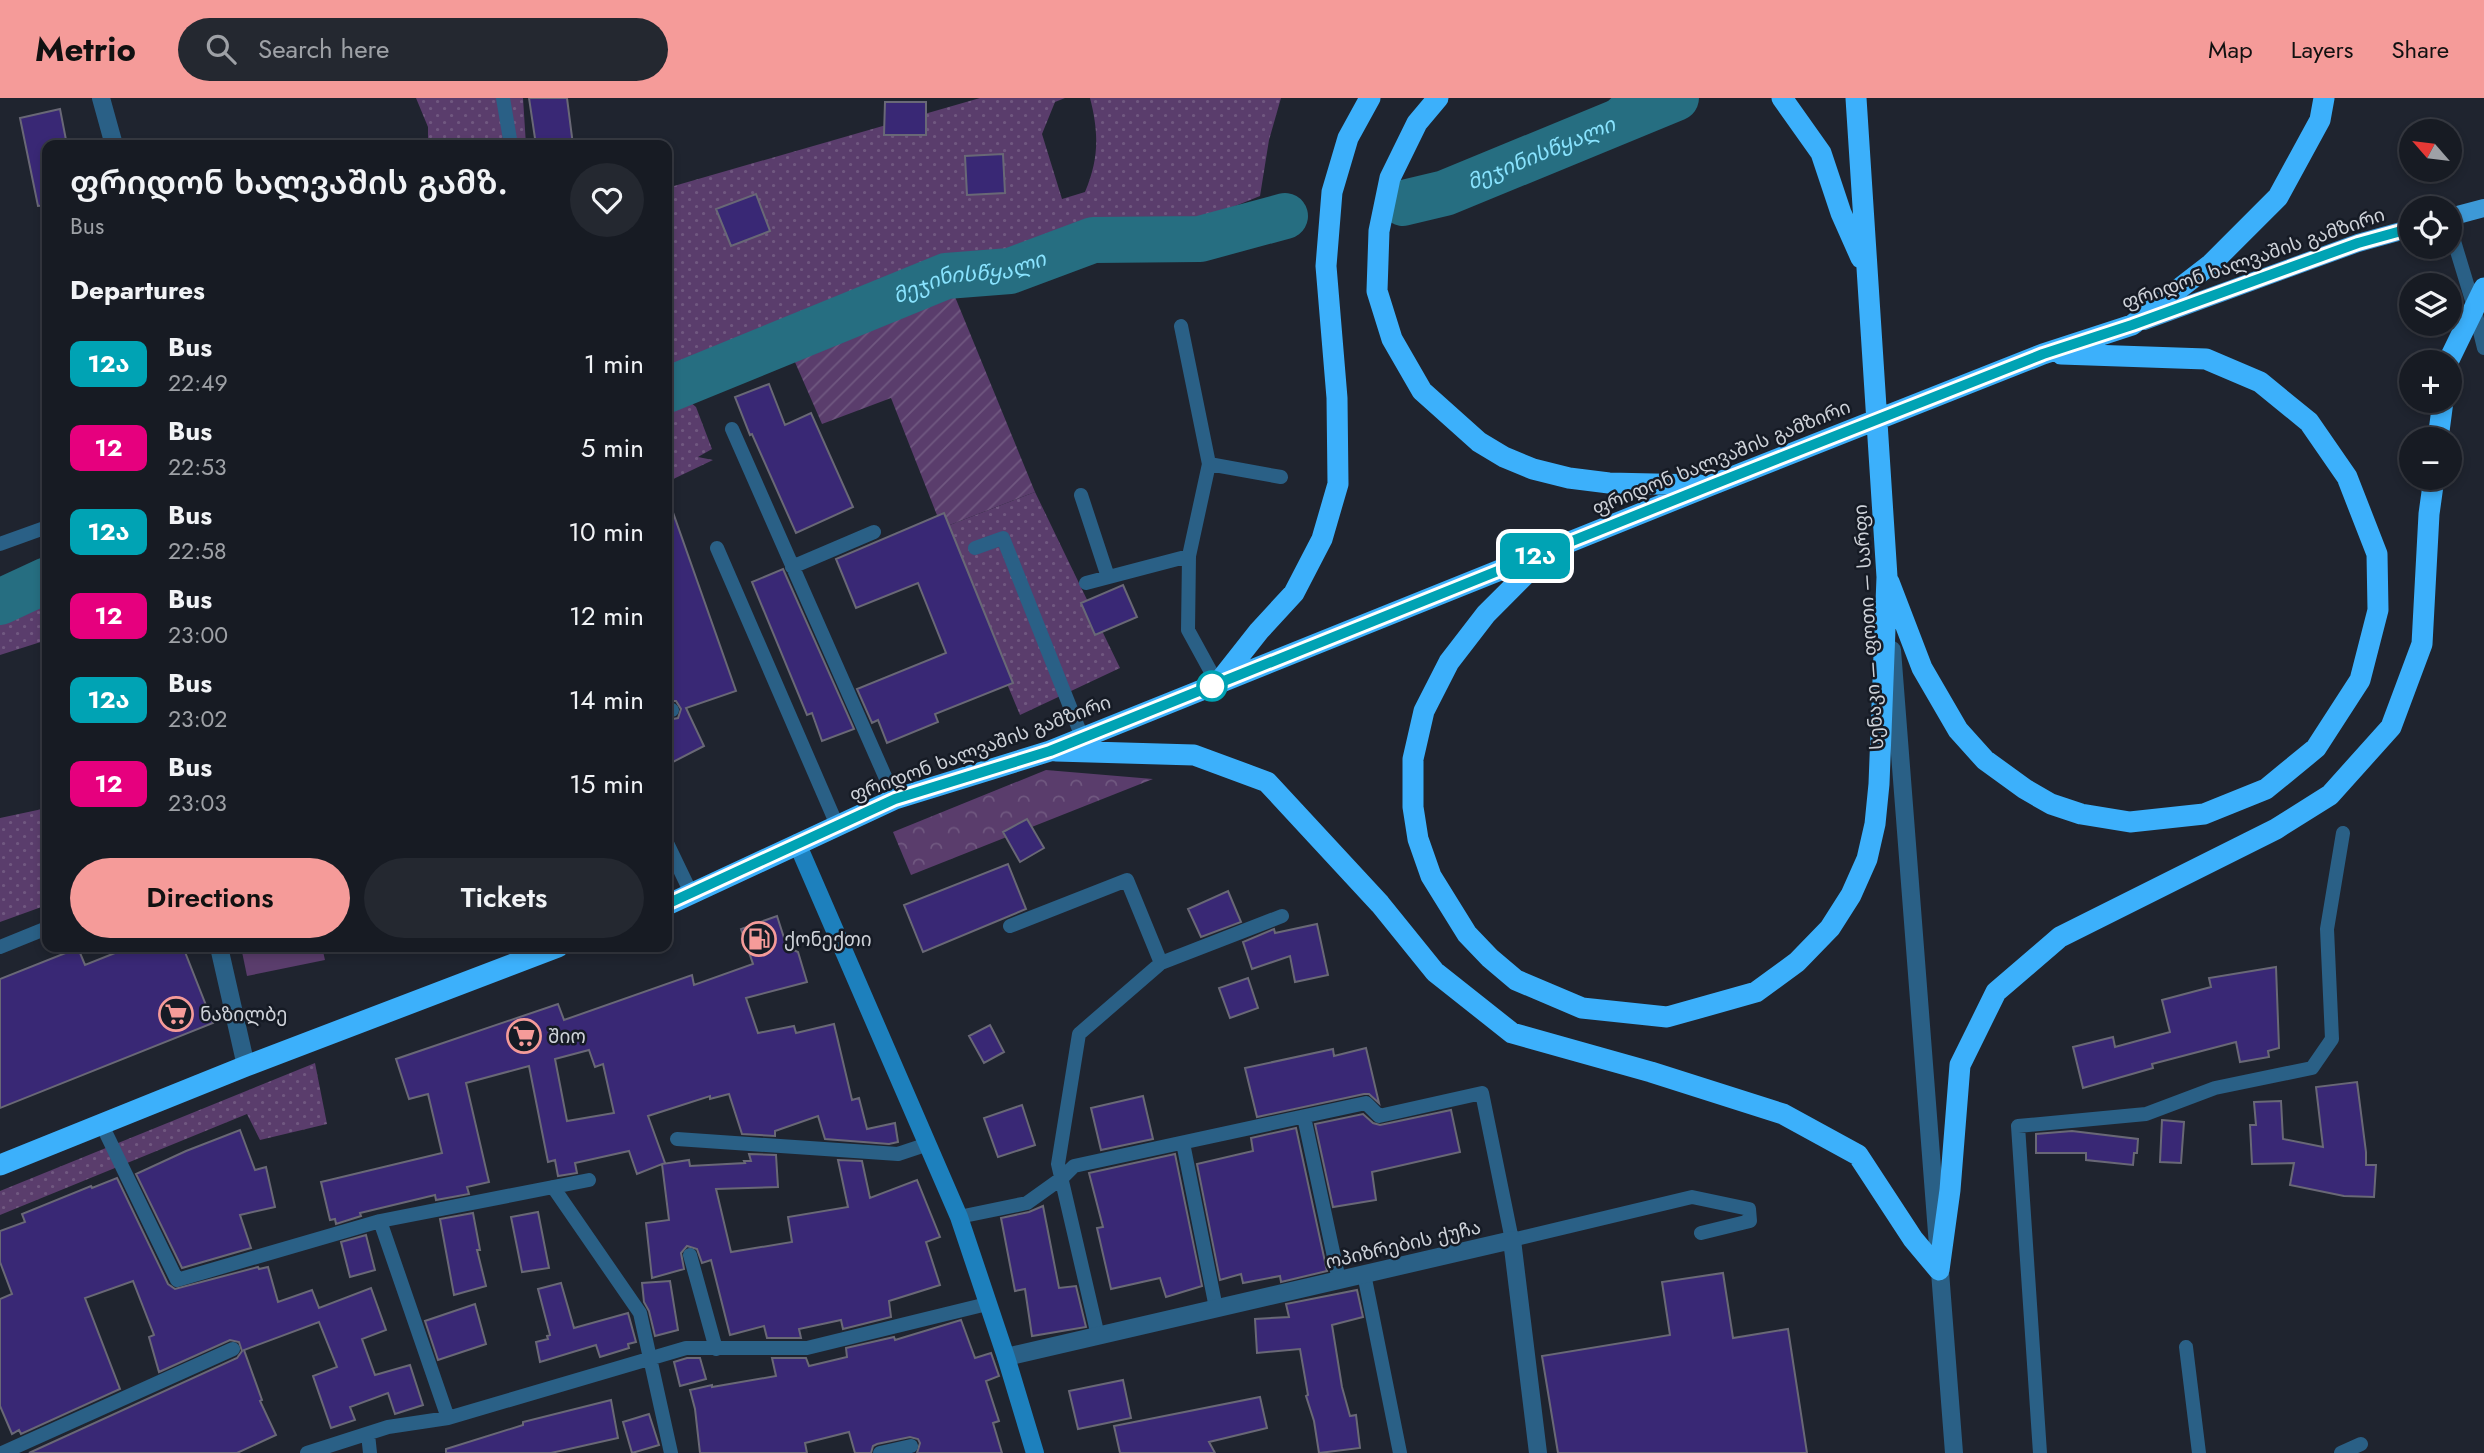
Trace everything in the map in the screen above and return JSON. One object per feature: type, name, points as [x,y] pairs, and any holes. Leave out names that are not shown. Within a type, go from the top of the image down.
[{"type":"highway","points":[[1217,684],[1259,631],[1294,593],[1322,539],[1338,484],[1337,398],[1326,267],[1329,216],[1332,192],[1348,138],[1370,98]]},
{"type":"highway","points":[[1438,98],[1417,123],[1390,178],[1379,231],[1377,291],[1392,339],[1422,391],[1479,442],[1504,457],[1533,469],[1569,478],[1609,483],[1709,486]]},
{"type":"highway","points":[[1782,98],[1821,153],[1841,213],[1867,270]]},
{"type":"highway","name":"სენაკი — ფოთი — სარფი","points":[[1856,98],[1887,577]]},
{"type":"highway","points":[[2132,325],[2211,264],[2278,197],[2320,120],[2324,98]]},
{"type":"highway","points":[[2454,350],[2479,297]]},
{"type":"highway","name":"ფრიდონ ხალვაშის გამზირი","points":[[672,903],[895,799],[1050,751],[2043,354],[2132,325]]},
{"type":"highway","points":[[1887,577],[1922,668],[1958,730],[1985,760],[2051,804],[2081,814],[2130,822],[2204,814],[2266,789],[2315,748],[2360,680],[2378,610],[2377,554],[2347,477],[2309,422],[2260,382],[2206,359],[2043,354]]},
{"type":"highway","points":[[1939,1270],[1950,1191],[1960,1065],[1996,992],[2060,937],[2276,829],[2330,794],[2391,727],[2422,644],[2432,490]]},
{"type":"highway","points":[[1550,550],[1486,614],[1449,662],[1424,711],[1413,758],[1413,807],[1418,839],[1430,876],[1446,903],[1475,942],[1516,979],[1582,1009],[1667,1017],[1756,992],[1797,962],[1830,928],[1851,895],[1867,859],[1875,824],[1887,577]]},
{"type":"highway","points":[[1050,751],[1194,755],[1267,782],[1380,904],[1435,972],[1512,1033],[1651,1072],[1783,1114],[1858,1155],[1913,1239],[1939,1270]]},
{"type":"highway","points":[[0,1165],[246,1066],[545,952]]},
{"type":"main road","points":[[2462,214],[2484,208]]},
{"type":"main road","name":"ფრიდონ ხალვაშის გამზირი","points":[[2132,325],[2358,243],[2399,232]]},
{"type":"street","points":[[101,98],[113,140]]},
{"type":"street","name":"სენაკი — ფოთი — სარფი","points":[[1887,577],[1954,1453]]},
{"type":"street","points":[[797,843],[959,1217],[1035,1453]]},
{"type":"street","points":[[220,952],[246,1066]]},
{"type":"street","points":[[1512,1240],[1538,1453]]},
{"type":"street","name":"ოპიზრების ქუჩა","points":[[1006,1357],[1512,1240]]},
{"type":"lane","points":[[503,98],[510,140]]},
{"type":"lane","points":[[2462,257],[2479,297],[2484,348]]},
{"type":"lane","points":[[1181,326],[1209,464],[1189,556],[1188,630],[1217,684]]},
{"type":"lane","points":[[732,429],[895,799]]},
{"type":"lane","points":[[1209,464],[1282,477]]},
{"type":"lane","points":[[1081,495],[1108,577]]},
{"type":"lane","points":[[0,544],[42,529]]},
{"type":"lane","points":[[792,567],[874,532]]},
{"type":"lane","points":[[975,548],[1003,538],[1082,737]]},
{"type":"lane","points":[[717,548],[837,825]]},
{"type":"lane","points":[[1086,583],[1189,556]]},
{"type":"lane","points":[[2040,1453],[2018,1126],[2146,1114],[2215,1088],[2312,1068],[2332,1039],[2327,929],[2343,833]]},
{"type":"lane","points":[[672,853],[692,895]]},
{"type":"lane","points":[[1010,926],[1127,880],[1161,963]]},
{"type":"lane","points":[[1098,1336],[1058,1164],[1079,1034],[1161,963],[1282,916]]},
{"type":"lane","points":[[0,947],[42,930]]},
{"type":"lane","points":[[959,1217],[1027,1203],[1062,1178],[1073,1166],[1366,1103],[1379,1116],[1482,1093],[1512,1240]]},
{"type":"lane","points":[[1304,1117],[1339,1280]]},
{"type":"lane","points":[[101,1123],[177,1280],[380,1220],[589,1180]]},
{"type":"lane","points":[[677,1139],[898,1154],[928,1144]]},
{"type":"lane","points":[[1183,1143],[1216,1308]]},
{"type":"lane","points":[[553,1187],[639,1314],[671,1453]]},
{"type":"lane","name":"ოპიზრების ქუჩა","points":[[1512,1240],[1692,1197],[1749,1209],[1750,1221],[1701,1233]]},
{"type":"lane","points":[[380,1220],[447,1418]]},
{"type":"lane","points":[[690,1255],[716,1349]]},
{"type":"lane","points":[[1364,1274],[1400,1453]]},
{"type":"lane","points":[[306,1453],[388,1427],[447,1418],[686,1348],[807,1348],[987,1304]]},
{"type":"lane","points":[[2186,1347],[2199,1453]]},
{"type":"lane","points":[[2,1453],[233,1349]]},
{"type":"lane","points":[[368,1434],[370,1453]]},
{"type":"lane","points":[[2341,1453],[2361,1444]]},
{"type":"lane","points":[[880,1453],[911,1446]]},
{"type":"green space","points":[[416,98],[523,98],[526,140],[428,140],[428,127]]},
{"type":"green space","points":[[980,98],[1065,98],[1055,102],[1042,134],[1062,199],[1085,192],[1093,168],[1096,134],[1090,98],[1281,98],[1269,140],[1260,196],[1181,228],[1088,224],[1037,246],[975,254],[672,377],[672,187]]},
{"type":"green space","points":[[951,287],[1035,492],[942,528],[891,398],[822,424],[791,353],[843,323]]},
{"type":"green space","points":[[690,402],[696,407],[712,449],[698,457],[713,460],[672,480],[672,411]]},
{"type":"green space","points":[[1035,492],[1120,668],[1020,715],[942,528]]},
{"type":"green space","points":[[42,601],[42,642],[0,655],[0,619]]},
{"type":"green space","points":[[1046,770],[1153,779],[911,875],[893,832]]},
{"type":"green space","points":[[42,809],[42,907],[0,922],[0,818]]},
{"type":"green space","points":[[242,952],[323,952],[325,960],[247,976]]},
{"type":"green space","points":[[315,1063],[327,1124],[260,1140],[247,1114],[0,1215],[0,1191]]},
{"type":"building","points":[[529,98],[567,98],[572,140],[535,140]]},
{"type":"building","points":[[885,102],[926,102],[926,135],[884,135]]},
{"type":"building","points":[[60,109],[66,140],[42,140],[42,206],[38,206],[20,118]]},
{"type":"building","points":[[1003,154],[1005,193],[967,195],[965,156]]},
{"type":"building","points":[[756,194],[770,231],[731,246],[716,209]]},
{"type":"building","points":[[769,384],[785,425],[811,413],[853,507],[796,533],[735,397]]},
{"type":"building","points":[[672,510],[736,691],[686,708],[704,746],[672,762],[672,719],[678,718],[681,709],[676,701],[672,701]]},
{"type":"building","points":[[944,513],[1013,683],[935,714],[938,722],[887,743],[878,720],[872,723],[857,689],[946,653],[918,583],[856,608],[836,559]]},
{"type":"building","points":[[783,569],[854,729],[822,741],[812,713],[807,715],[752,582]]},
{"type":"building","points":[[1123,585],[1137,617],[1095,635],[1081,603]]},
{"type":"building","points":[[1027,819],[1044,848],[1020,862],[1003,832]]},
{"type":"building","points":[[1008,864],[1026,909],[923,952],[904,905]]},
{"type":"building","points":[[1228,891],[1241,922],[1201,937],[1188,909]]},
{"type":"building","points":[[777,916],[787,947],[798,952],[807,982],[746,998],[758,1033],[794,1026],[796,1033],[834,1024],[852,1100],[859,1098],[867,1129],[895,1123],[898,1142],[889,1144],[825,1139],[818,1116],[775,1131],[775,1136],[742,1134],[729,1094],[710,1099],[710,1096],[648,1116],[665,1163],[637,1174],[629,1151],[575,1163],[577,1173],[558,1176],[555,1160],[548,1162],[529,1066],[466,1083],[489,1182],[467,1187],[469,1194],[436,1200],[435,1195],[360,1213],[361,1216],[336,1224],[335,1219],[330,1220],[321,1182],[442,1153],[428,1094],[409,1099],[396,1059],[558,1004],[564,1020],[692,975],[694,985],[753,964],[741,929]],"holes":[[[589,1050],[595,1067],[603,1064],[614,1113],[567,1121],[555,1059]]]},
{"type":"building","points":[[1317,924],[1328,975],[1295,982],[1290,956],[1252,969],[1243,942],[1274,929],[1275,933]]},
{"type":"building","points":[[68,952],[80,952],[85,965],[118,952],[185,952],[213,1023],[0,1108],[0,979]]},
{"type":"building","points":[[2276,967],[2279,1048],[2268,1051],[2269,1057],[2240,1062],[2236,1042],[2152,1064],[2153,1068],[2083,1088],[2073,1047],[2113,1037],[2115,1047],[2170,1032],[2162,1000],[2211,987],[2209,978]]},
{"type":"building","points":[[1248,978],[1258,1008],[1230,1018],[1219,988]]},
{"type":"building","points":[[990,1025],[1004,1052],[984,1063],[969,1036]]},
{"type":"building","points":[[1366,1048],[1379,1103],[1369,1094],[1364,1094],[1257,1117],[1245,1068],[1333,1049],[1334,1056]]},
{"type":"building","points":[[2357,1082],[2366,1165],[2376,1165],[2374,1197],[2344,1196],[2290,1185],[2294,1163],[2252,1164],[2250,1125],[2256,1125],[2254,1102],[2281,1101],[2283,1139],[2323,1147],[2316,1087]]},
{"type":"building","points":[[1143,1096],[1153,1139],[1101,1150],[1091,1108]]},
{"type":"building","points":[[1022,1105],[1035,1145],[998,1157],[984,1118]]},
{"type":"building","points":[[1451,1110],[1460,1152],[1372,1172],[1376,1200],[1333,1207],[1315,1124],[1363,1114],[1373,1123],[1380,1125]]},
{"type":"building","points":[[2162,1120],[2184,1122],[2181,1163],[2160,1162]]},
{"type":"building","points":[[1296,1128],[1327,1271],[1281,1282],[1280,1276],[1243,1283],[1241,1274],[1220,1280],[1197,1164],[1253,1151],[1251,1138]]},
{"type":"building","points":[[240,1130],[255,1170],[266,1167],[275,1207],[240,1215],[251,1248],[182,1268],[136,1174]]},
{"type":"building","points":[[2072,1131],[2138,1139],[2133,1165],[2086,1160],[2086,1153],[2036,1153],[2036,1134]]},
{"type":"building","points":[[749,1154],[776,1155],[778,1187],[716,1189],[731,1252],[792,1242],[788,1217],[848,1207],[838,1160],[862,1161],[870,1198],[917,1180],[940,1237],[926,1242],[940,1285],[889,1301],[891,1317],[843,1329],[841,1320],[799,1329],[801,1338],[767,1338],[764,1326],[730,1335],[711,1260],[702,1263],[697,1249],[687,1246],[681,1253],[684,1269],[652,1278],[646,1223],[669,1220],[662,1164],[689,1160],[690,1166],[745,1163],[744,1161],[751,1161]]},
{"type":"building","points":[[1175,1154],[1202,1286],[1166,1297],[1160,1278],[1111,1289],[1097,1228],[1103,1227],[1089,1173]]},
{"type":"building","points":[[117,1178],[168,1284],[175,1289],[258,1267],[268,1267],[278,1302],[312,1290],[319,1308],[371,1288],[386,1330],[362,1339],[375,1375],[410,1365],[423,1405],[395,1414],[388,1393],[350,1407],[355,1420],[331,1428],[313,1376],[337,1367],[319,1322],[244,1350],[262,1400],[260,1401],[276,1435],[237,1453],[29,1453],[237,1358],[242,1351],[239,1342],[230,1340],[159,1372],[149,1337],[154,1335],[133,1281],[85,1298],[120,1389],[21,1434],[19,1430],[12,1434],[0,1406],[0,1299],[12,1294],[0,1262],[0,1231],[25,1222],[22,1214]]},
{"type":"building","points":[[1043,1206],[1059,1288],[1076,1286],[1086,1327],[1032,1336],[1025,1289],[1015,1291],[1001,1218]]},
{"type":"building","points":[[538,1212],[549,1268],[522,1272],[511,1217]]},
{"type":"building","points":[[473,1213],[480,1250],[477,1250],[486,1286],[454,1295],[440,1219]]},
{"type":"building","points":[[366,1235],[375,1270],[350,1277],[341,1242]]},
{"type":"building","points":[[1723,1273],[1733,1338],[1788,1329],[1807,1453],[1558,1453],[1542,1356],[1670,1335],[1662,1282]]},
{"type":"building","points":[[670,1281],[678,1330],[655,1336],[644,1302],[642,1283]]},
{"type":"building","points":[[561,1283],[574,1328],[628,1313],[636,1342],[628,1344],[629,1348],[600,1357],[596,1345],[540,1362],[536,1342],[548,1339],[547,1336],[550,1335],[538,1289]]},
{"type":"building","points":[[1357,1290],[1363,1317],[1332,1325],[1342,1387],[1350,1416],[1356,1415],[1360,1448],[1319,1453],[1314,1421],[1306,1396],[1308,1395],[1300,1349],[1257,1353],[1255,1319],[1289,1317],[1286,1304]]},
{"type":"building","points":[[475,1304],[486,1344],[438,1360],[425,1321]]},
{"type":"building","points":[[961,1320],[975,1358],[991,1353],[999,1376],[986,1381],[999,1421],[993,1423],[1002,1453],[917,1453],[920,1443],[918,1439],[910,1437],[877,1444],[873,1446],[871,1453],[855,1453],[849,1432],[805,1443],[807,1453],[700,1453],[690,1390],[776,1376],[772,1358],[806,1358],[809,1366],[847,1357],[846,1348],[894,1337],[895,1340]]},
{"type":"building","points":[[700,1358],[706,1379],[680,1386],[674,1362]]},
{"type":"building","points":[[1123,1380],[1131,1418],[1078,1429],[1069,1391]]},
{"type":"building","points":[[1260,1397],[1267,1428],[1209,1442],[1215,1453],[1120,1453],[1114,1426]]},
{"type":"building","points":[[611,1400],[618,1438],[551,1453],[446,1453],[446,1449],[523,1425],[523,1422]]},
{"type":"building","points":[[649,1414],[659,1445],[632,1453],[623,1422]]},
{"type":"waterway","points":[[1575,139],[1617,98]]},
{"type":"waterway","name":"მეჯინისწყალი","points":[[1403,203],[1445,193],[1676,98]]},
{"type":"waterway","name":"მეჯინისწყალი","points":[[672,388],[946,276],[1010,271],[1093,240],[1200,239],[1285,216]]},
{"type":"waterway","name":"მეჯინისწყალი","points":[[0,602],[42,582]]},
{"type":"bus line","name":"12ა","points":[[672,902],[895,799],[1050,751],[2043,354],[2132,325],[2358,243],[2399,232]]},
{"type":"place","name":"ქონექთი","points":[[759,939]]},
{"type":"place","name":"ნაზილბე","points":[[176,1014]]},
{"type":"place","name":"შიო","points":[[524,1036]]}]
